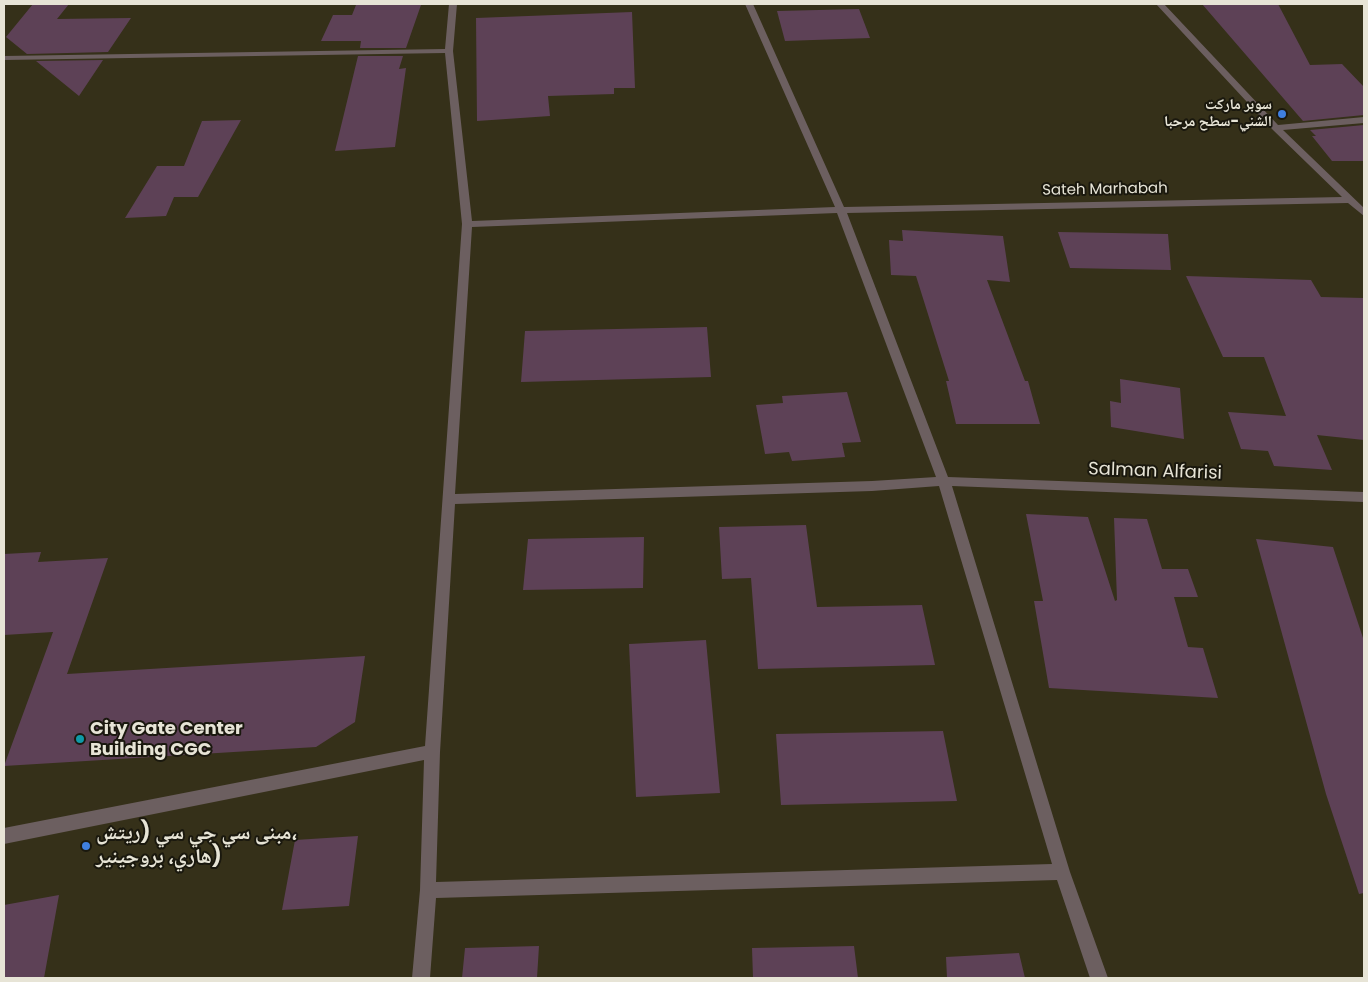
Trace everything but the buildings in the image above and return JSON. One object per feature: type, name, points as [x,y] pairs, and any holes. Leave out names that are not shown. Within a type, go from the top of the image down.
[{"type":"street","points":[[422,978],[428,890],[432,752],[467,224],[449,51],[453,4]]},
{"type":"street","points":[[749,4],[841,210],[944,481],[1062,872],[1099,978]]},
{"type":"street","points":[[1160,4],[1276,128],[1364,213]]},
{"type":"street","points":[[4,58],[449,51]]},
{"type":"street","points":[[1276,128],[1364,120]]},
{"type":"street","name":"Sateh Marhabah","points":[[467,224],[841,210],[1350,200]]},
{"type":"street","name":"Salman Alfarisi","points":[[448,500],[872,486],[944,481],[1364,497]]},
{"type":"street","points":[[4,836],[432,752]]},
{"type":"street","points":[[428,890],[1062,872]]},
{"type":"place","name":"سوبر ماركت الشني-سطح مرحبا","points":[[1282,114]]},
{"type":"place","name":"City Gate Center Building CGC","points":[[80,739]]},
{"type":"place","name":"مبنى سي جي سي (ريتش، هاري، بروجينير)","points":[[86,846]]}]
